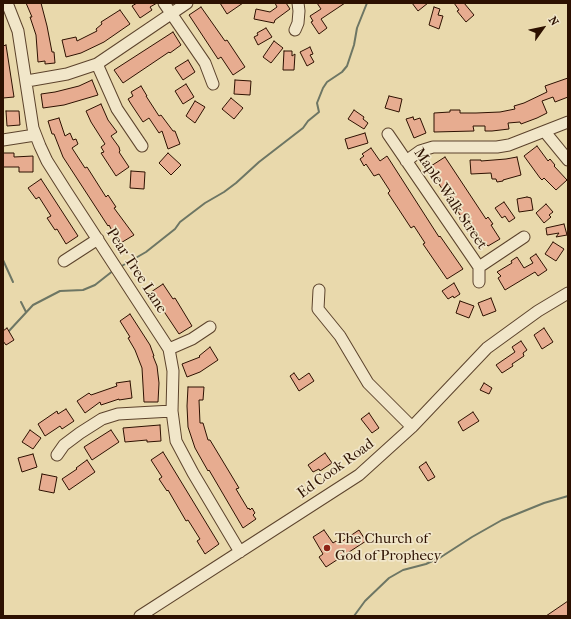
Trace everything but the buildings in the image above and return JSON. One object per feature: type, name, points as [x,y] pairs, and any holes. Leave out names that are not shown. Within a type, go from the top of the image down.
[{"type":"street","name":"Pear Tree Lane","points":[[8,3],[18,31],[35,134],[47,161],[169,349],[173,371],[172,411],[176,441],[192,474],[240,552]]},
{"type":"street","points":[[164,3],[205,63],[213,84]]},
{"type":"street","points":[[26,81],[67,74],[97,64],[187,3]]},
{"type":"street","points":[[295,30],[298,23],[298,3]]},
{"type":"street","points":[[97,64],[117,109],[142,146]]},
{"type":"street","points":[[406,161],[420,151],[433,147],[509,146],[568,122]]},
{"type":"street","points":[[545,132],[568,160]]},
{"type":"street","points":[[3,140],[35,134]]},
{"type":"street","name":"Maple Walk Street","points":[[388,134],[478,267],[479,282]]},
{"type":"street","points":[[478,267],[524,237]]},
{"type":"street","points":[[64,261],[98,239]]},
{"type":"street","points":[[319,290],[318,309],[340,336],[368,383],[412,427]]},
{"type":"street","name":"Ed Cook Road","points":[[140,616],[359,474],[412,427],[487,348],[538,311],[568,293]]},
{"type":"street","points":[[169,349],[192,339],[210,327]]},
{"type":"street","points":[[57,455],[64,445],[80,433],[102,420],[118,414],[172,411]]},
{"type":"waterway","points":[[120,267],[146,252],[175,229],[180,222],[205,203],[236,183],[259,162],[303,128],[308,121],[319,112],[317,103],[323,88],[327,82],[342,72],[347,66],[354,45],[357,28],[367,3]]},
{"type":"waterway","points":[[3,260],[13,282]]},
{"type":"waterway","points":[[8,332],[33,305],[60,291],[83,290],[95,285],[114,270]]},
{"type":"waterway","points":[[21,302],[26,312]]},
{"type":"waterway","points":[[354,616],[365,601],[389,578],[403,570],[426,564],[441,557],[502,520],[544,503],[568,496]]},
{"type":"place","name":"The Church of God of Prophecy","points":[[327,548]]}]
